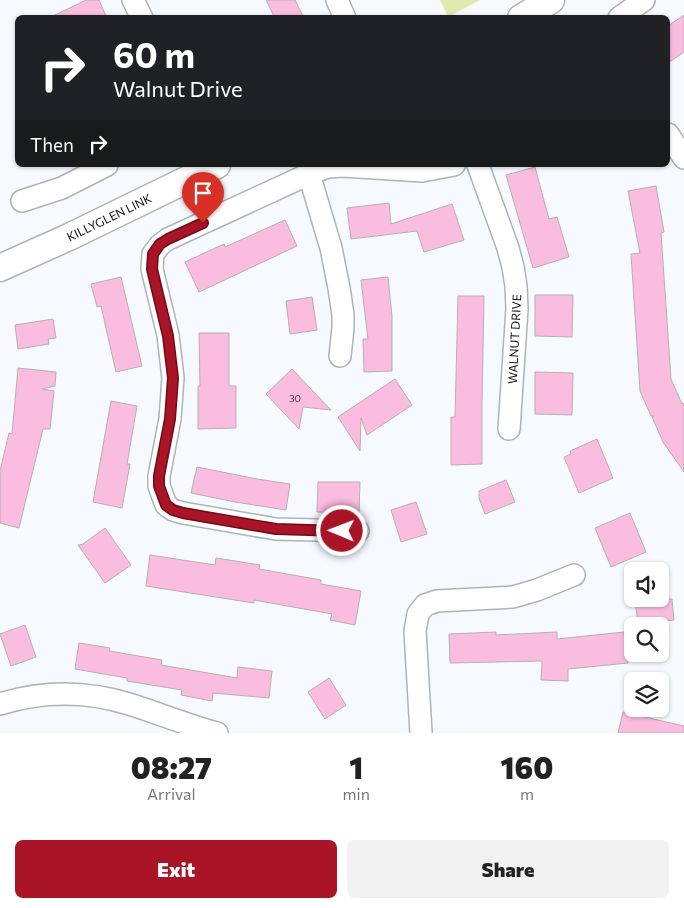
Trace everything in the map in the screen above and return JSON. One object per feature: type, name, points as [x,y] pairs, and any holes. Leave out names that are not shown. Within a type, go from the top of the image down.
[{"type":"street","points":[[133,0],[140,15]]},
{"type":"street","points":[[336,0],[343,15]]},
{"type":"street","points":[[526,15],[550,0]]},
{"type":"street","points":[[623,15],[644,0]]},
{"type":"street","points":[[670,137],[684,158]]},
{"type":"street","points":[[22,201],[62,188],[102,167]]},
{"type":"street","name":"KILLYGLEN LINK","points":[[0,268],[213,167]]},
{"type":"street","points":[[336,167],[309,174],[168,239],[160,244],[153,254],[152,269],[168,336],[173,378],[170,419],[159,476],[159,486],[166,505],[173,510],[183,513],[276,529],[358,531]]},
{"type":"street","points":[[356,167],[422,172],[445,167]]},
{"type":"street","name":"WALNUT DRIVE","points":[[479,167],[508,248],[516,286],[517,309],[509,429]]},
{"type":"street","points":[[309,174],[331,248],[340,288],[343,322],[340,356]]},
{"type":"street","points":[[421,733],[415,631],[418,614],[425,605],[437,601],[506,598],[544,587],[574,575]]},
{"type":"street","points":[[0,704],[41,695],[88,696],[127,703],[217,733]]},
{"type":"green space","points":[[440,0],[480,0],[452,15],[447,15]]},
{"type":"building","points":[[86,0],[99,0],[106,15],[55,15]]},
{"type":"building","points":[[266,0],[295,0],[302,15],[274,15]]},
{"type":"building","points":[[684,15],[684,52],[670,62],[670,25]]},
{"type":"building","points":[[535,167],[549,219],[557,217],[569,257],[533,268],[506,175]]},
{"type":"building","points":[[656,186],[664,232],[661,233],[671,379],[682,404],[684,403],[684,472],[663,442],[652,417],[654,416],[651,416],[640,391],[631,254],[640,253],[628,191]]},
{"type":"building","points":[[389,203],[391,224],[452,204],[464,240],[424,252],[417,231],[351,239],[347,208]]},
{"type":"building","points":[[285,220],[297,246],[199,292],[185,262],[224,244],[225,247]]},
{"type":"building","points":[[121,277],[142,366],[116,372],[101,306],[97,307],[91,284]]},
{"type":"building","points":[[388,277],[392,316],[392,371],[364,372],[363,339],[368,339],[361,280]]},
{"type":"building","points":[[535,295],[573,295],[572,337],[535,336]]},
{"type":"building","points":[[458,296],[484,296],[482,464],[451,465],[451,417],[455,417]]},
{"type":"building","points":[[312,297],[317,330],[290,334],[286,301]]},
{"type":"building","points":[[53,319],[56,338],[48,339],[49,344],[18,349],[15,325]]},
{"type":"building","points":[[199,333],[229,333],[229,386],[236,386],[236,428],[198,429],[198,386],[200,386]]},
{"type":"building","points":[[18,368],[56,372],[55,386],[42,389],[54,391],[50,429],[43,429],[19,528],[0,523],[0,471],[9,433],[12,434]]},
{"type":"building","points":[[292,369],[331,410],[303,407],[299,429],[266,394]]},
{"type":"building","points":[[535,372],[573,373],[572,415],[535,414]]},
{"type":"building","points":[[395,379],[412,405],[367,435],[361,418],[360,451],[338,417]]},
{"type":"building","points":[[111,401],[137,406],[127,464],[130,464],[122,508],[93,502]]},
{"type":"building","points":[[597,439],[613,478],[579,493],[564,457],[571,454],[570,451]]},
{"type":"building","points":[[197,467],[290,484],[286,510],[191,493]]},
{"type":"building","points":[[506,480],[515,502],[485,514],[479,498],[479,491]]},
{"type":"building","points":[[318,482],[360,482],[359,513],[317,512]]},
{"type":"building","points":[[416,502],[427,534],[401,542],[391,510]]},
{"type":"building","points":[[630,513],[646,552],[611,567],[595,528]]},
{"type":"building","points":[[105,528],[131,565],[105,583],[78,545],[84,544]]},
{"type":"building","points":[[150,555],[215,565],[216,558],[260,565],[259,569],[321,580],[321,584],[361,591],[355,625],[330,620],[332,614],[254,600],[254,603],[146,586]]},
{"type":"building","points":[[669,599],[672,599],[674,620],[669,621],[669,617],[637,617],[636,607],[669,607]]},
{"type":"building","points":[[25,625],[36,657],[11,666],[0,634]]},
{"type":"building","points":[[496,632],[496,635],[557,632],[557,639],[624,632],[624,662],[628,663],[568,669],[568,681],[541,680],[542,661],[450,663],[449,634]]},
{"type":"building","points":[[79,643],[110,648],[109,651],[162,660],[161,665],[237,678],[238,667],[272,671],[269,698],[213,693],[212,701],[181,695],[182,690],[127,681],[127,678],[75,669]]},
{"type":"building","points":[[329,678],[346,705],[325,719],[308,692]]},
{"type":"building","points":[[623,712],[624,717],[645,717],[684,726],[684,733],[618,733]]},
{"type":"route","points":[[203,223],[168,239],[160,244],[153,254],[152,269],[168,336],[173,378],[170,419],[159,476],[159,486],[166,505],[173,510],[183,513],[276,529],[342,531]]}]
